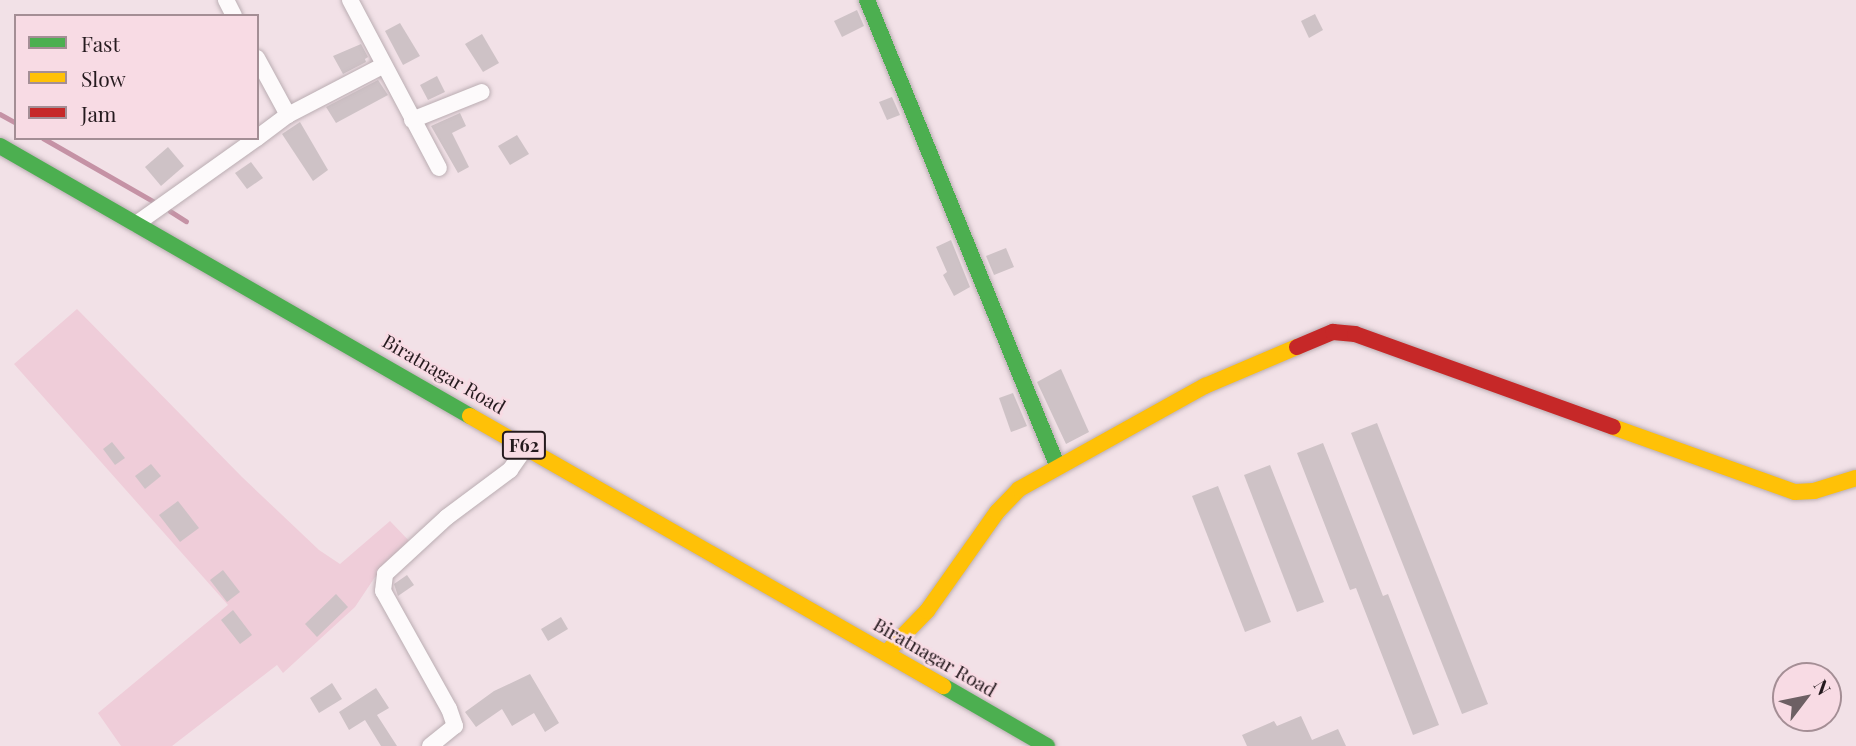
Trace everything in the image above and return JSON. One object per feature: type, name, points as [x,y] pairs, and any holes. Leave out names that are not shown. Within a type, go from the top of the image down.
[{"type":"street","points":[[350,0],[382,66],[439,168]]},
{"type":"street","points":[[867,0],[1057,465]]},
{"type":"street","points":[[259,62],[288,115]]},
{"type":"street","points":[[259,137],[288,115],[382,66]]},
{"type":"street","points":[[412,120],[482,92]]},
{"type":"street","points":[[136,225],[254,140]]},
{"type":"street","name":"Biratnagar Road","points":[[0,146],[1047,746]]},
{"type":"street","points":[[886,653],[927,611],[997,512],[1019,489],[1057,465],[1205,386],[1333,332],[1354,334],[1795,492],[1814,491],[1856,478]]},
{"type":"street","points":[[430,746],[455,726],[449,709],[383,591],[385,574],[439,525],[510,470],[527,446]]},
{"type":"shaded area","points":[[77,309],[242,477],[319,550],[340,564],[390,521],[414,546],[385,574],[375,577],[355,607],[283,673],[277,665],[172,746],[121,746],[98,713],[228,605],[14,364]]},
{"type":"building","points":[[857,10],[864,26],[842,37],[834,21]]},
{"type":"building","points":[[1315,14],[1323,30],[1309,38],[1301,21]]},
{"type":"building","points":[[400,23],[420,56],[403,65],[385,31]]},
{"type":"building","points":[[482,34],[499,63],[483,72],[465,44]]},
{"type":"building","points":[[361,44],[368,57],[366,62],[343,74],[333,56]]},
{"type":"building","points":[[437,76],[445,92],[428,100],[420,85]]},
{"type":"building","points":[[378,80],[388,95],[336,123],[326,107]]},
{"type":"building","points":[[892,97],[900,115],[887,120],[879,102]]},
{"type":"building","points":[[460,113],[466,126],[452,133],[469,167],[458,173],[431,126]]},
{"type":"building","points":[[300,122],[328,170],[313,181],[282,134]]},
{"type":"building","points":[[517,135],[529,154],[510,165],[498,146]]},
{"type":"building","points":[[168,147],[184,166],[161,186],[145,167]]},
{"type":"building","points":[[251,162],[263,178],[247,189],[235,173]]},
{"type":"building","points":[[951,240],[970,287],[954,296],[943,275],[947,272],[936,247]]},
{"type":"building","points":[[1006,248],[1014,267],[994,275],[986,256]]},
{"type":"building","points":[[1061,369],[1089,432],[1066,444],[1037,382]]},
{"type":"building","points":[[1013,393],[1027,426],[1011,432],[999,398]]},
{"type":"building","points":[[1377,423],[1488,704],[1462,714],[1351,433]]},
{"type":"building","points":[[112,442],[125,458],[115,465],[103,449]]},
{"type":"building","points":[[1323,443],[1383,596],[1388,594],[1439,725],[1413,735],[1356,588],[1350,590],[1297,453]]},
{"type":"building","points":[[151,464],[161,476],[145,489],[135,476]]},
{"type":"building","points":[[1270,465],[1324,602],[1297,612],[1244,475]]},
{"type":"building","points":[[1218,486],[1271,622],[1245,632],[1192,496]]},
{"type":"building","points":[[178,501],[199,528],[180,542],[159,515]]},
{"type":"building","points":[[223,570],[240,592],[227,602],[210,580]]},
{"type":"building","points":[[407,575],[414,585],[398,596],[394,584]]},
{"type":"building","points":[[336,594],[348,607],[317,637],[305,624]]},
{"type":"building","points":[[233,610],[252,635],[240,644],[221,620]]},
{"type":"building","points":[[561,617],[568,629],[548,641],[541,629]]},
{"type":"building","points":[[530,674],[559,723],[545,732],[534,713],[512,726],[502,709],[476,727],[465,712],[494,691]]},
{"type":"building","points":[[332,683],[342,699],[319,713],[310,698]]},
{"type":"building","points":[[376,688],[389,708],[377,715],[397,746],[381,746],[365,720],[349,730],[339,712]]},
{"type":"building","points":[[1301,716],[1312,740],[1338,729],[1346,746],[1247,746],[1242,735],[1274,721],[1277,726]]},
{"type":"waterway","points":[[0,114],[14,122]]},
{"type":"waterway","points":[[46,140],[153,201]]},
{"type":"waterway","points":[[170,211],[186,221]]},
{"type":"traffic: fast","points":[[867,0],[1057,465]]},
{"type":"traffic: fast","points":[[0,146],[470,416]]},
{"type":"traffic: fast","points":[[943,686],[1047,746]]},
{"type":"traffic: slow","points":[[886,653],[927,611],[997,512],[1019,489],[1205,386],[1297,347]]},
{"type":"traffic: slow","points":[[470,416],[943,686]]},
{"type":"traffic: slow","points":[[1613,427],[1795,492],[1814,491],[1856,478]]},
{"type":"traffic: jam","points":[[1297,347],[1333,332],[1355,334],[1613,427]]}]
